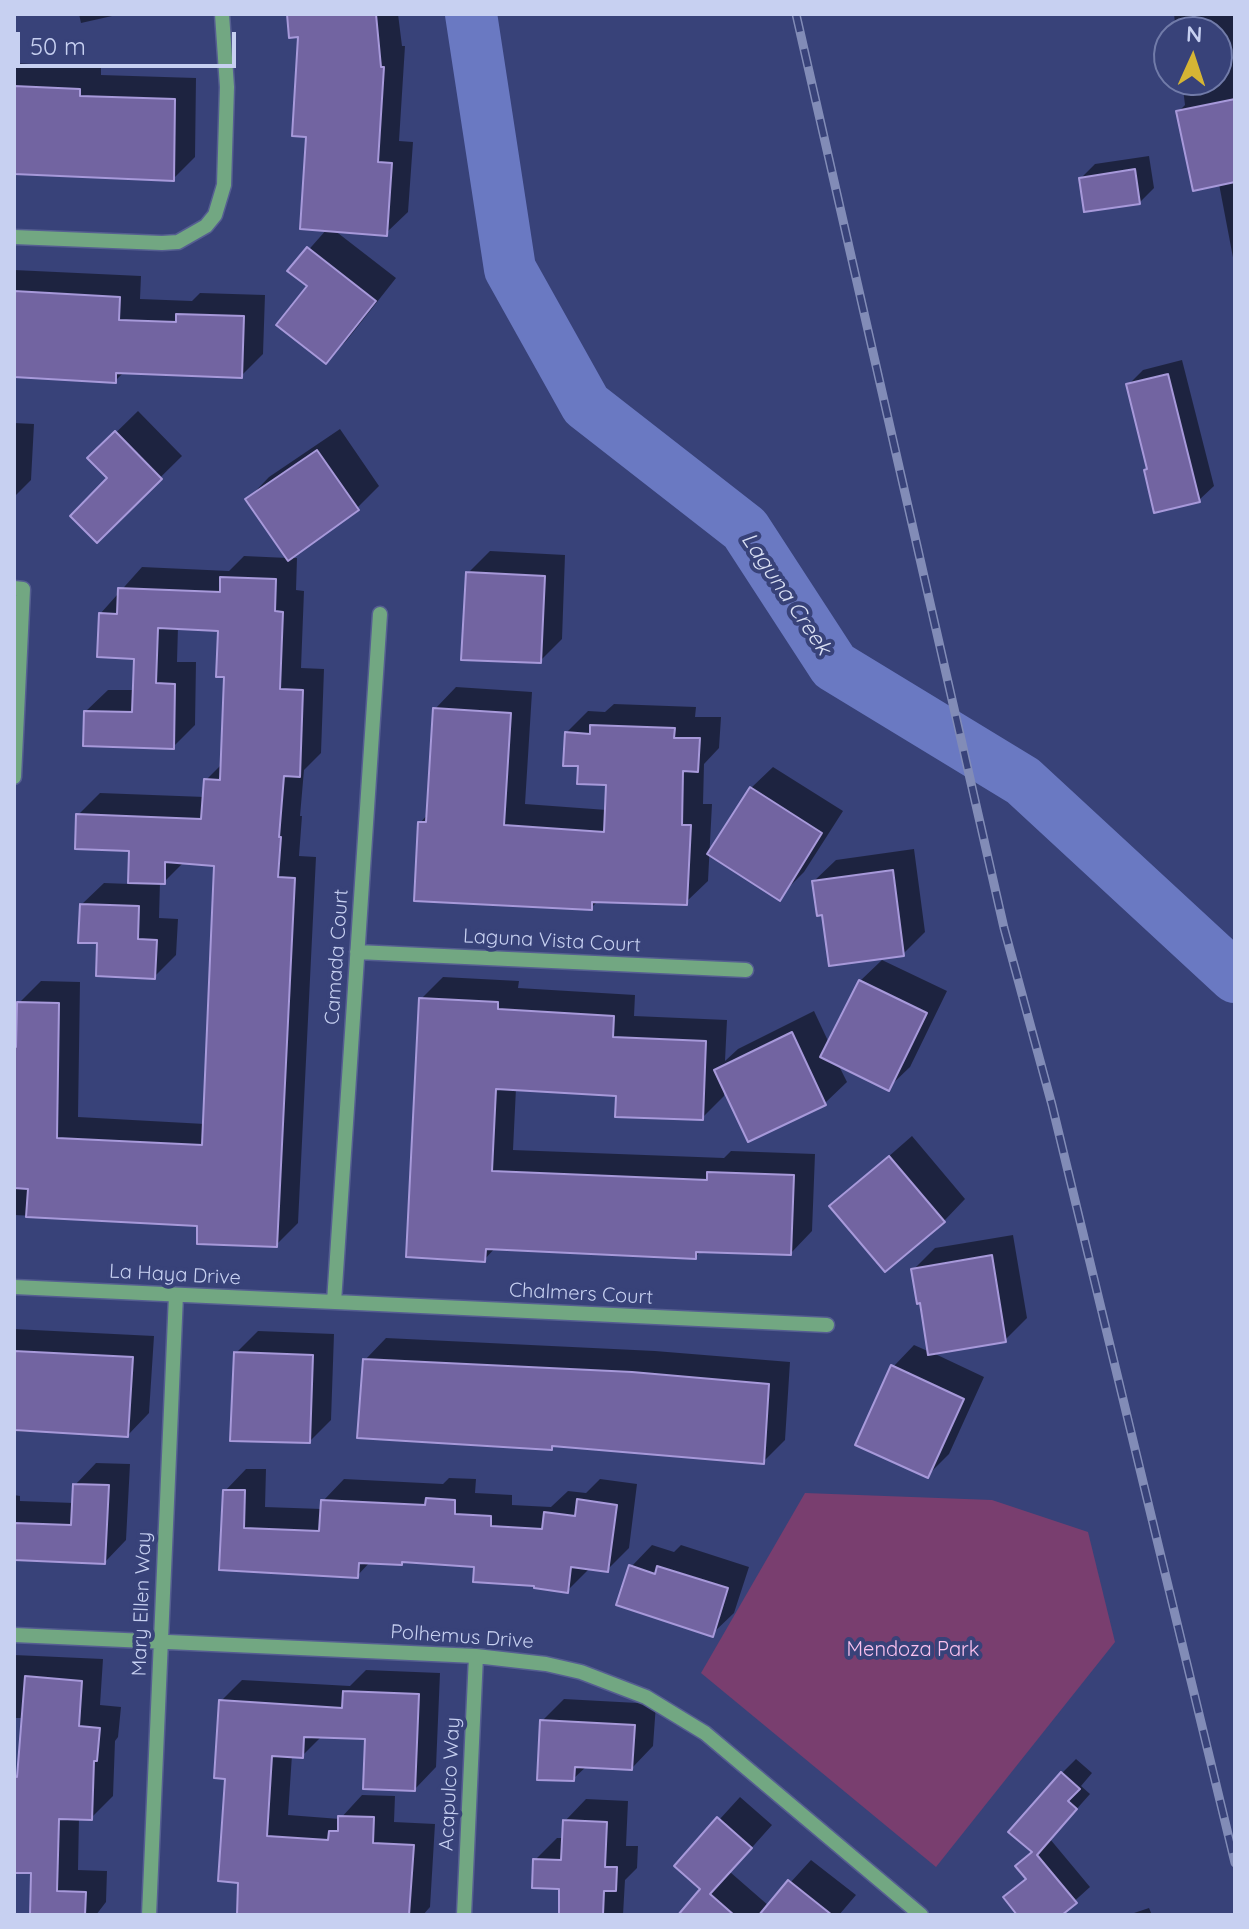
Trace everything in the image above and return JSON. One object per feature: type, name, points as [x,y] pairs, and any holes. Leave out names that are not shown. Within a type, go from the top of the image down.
[{"type":"street","points":[[14,237],[162,243],[178,242],[206,226],[215,215],[224,185],[227,87],[222,14]]},
{"type":"street","points":[[14,588],[23,589],[14,777]]},
{"type":"street","name":"Camada Court","points":[[334,1302],[380,614]]},
{"type":"street","name":"Laguna Vista Court","points":[[357,952],[746,970]]},
{"type":"street","name":"La Haya Drive","points":[[14,1287],[334,1302]]},
{"type":"street","name":"Mary Ellen Way","points":[[149,1915],[176,1295]]},
{"type":"street","name":"Chalmers Court","points":[[334,1302],[827,1325]]},
{"type":"street","name":"Polhemus Drive","points":[[14,1635],[476,1656],[534,1662],[581,1672],[646,1697],[705,1733],[921,1915]]},
{"type":"street","name":"Acapulco Way","points":[[464,1915],[476,1656]]},
{"type":"green space","name":"Mendoza Park","points":[[805,1493],[992,1500],[1088,1532],[1115,1642],[936,1867],[701,1673]]},
{"type":"building","points":[[287,14],[376,14],[381,67],[384,67],[378,162],[392,163],[387,236],[300,229],[306,137],[292,136],[298,37],[289,38]]},
{"type":"building","points":[[14,86],[80,89],[80,96],[175,99],[174,181],[14,174]]},
{"type":"building","points":[[1235,99],[1235,182],[1193,191],[1176,111]]},
{"type":"building","points":[[1135,169],[1140,204],[1084,212],[1079,178]]},
{"type":"building","points":[[307,247],[376,301],[326,364],[276,325],[307,286],[287,271]]},
{"type":"building","points":[[14,291],[120,297],[119,320],[176,322],[176,314],[244,316],[242,378],[116,373],[116,383],[14,377]]},
{"type":"building","points":[[1168,374],[1200,502],[1154,513],[1144,470],[1147,469],[1126,384]]},
{"type":"building","points":[[115,431],[162,479],[97,543],[70,516],[107,478],[87,458]]},
{"type":"building","points":[[317,450],[359,510],[288,561],[245,499]]},
{"type":"building","points":[[466,572],[545,576],[541,663],[461,660]]},
{"type":"building","points":[[220,577],[276,579],[275,611],[283,612],[280,689],[303,690],[300,777],[284,776],[279,837],[278,877],[295,878],[277,1247],[197,1244],[197,1226],[26,1217],[28,1189],[14,1188],[17,1002],[59,1003],[57,1138],[202,1145],[214,866],[165,862],[165,884],[128,883],[129,851],[75,849],[76,814],[201,819],[204,779],[220,780],[224,677],[216,677],[218,631],[158,628],[156,683],[175,684],[174,749],[83,746],[84,711],[132,712],[134,659],[97,657],[99,613],[117,614],[118,588],[220,592]]},
{"type":"building","points":[[433,708],[511,713],[504,825],[604,832],[606,785],[577,784],[578,766],[563,766],[565,732],[590,734],[590,725],[675,728],[674,738],[700,738],[698,772],[683,771],[682,825],[691,825],[687,905],[592,902],[592,910],[414,901],[418,822],[426,822]]},
{"type":"building","points":[[750,787],[822,833],[780,901],[707,854]]},
{"type":"building","points":[[893,870],[904,956],[829,966],[822,915],[817,916],[812,881]]},
{"type":"building","points":[[80,904],[139,906],[138,939],[157,940],[155,979],[96,976],[97,943],[78,943]]},
{"type":"building","points":[[859,980],[927,1013],[889,1091],[820,1057]]},
{"type":"building","points":[[419,998],[498,1002],[498,1009],[614,1016],[613,1037],[706,1041],[703,1120],[615,1117],[616,1096],[496,1089],[492,1171],[707,1180],[707,1172],[794,1175],[791,1255],[696,1252],[696,1259],[486,1249],[485,1262],[406,1257]]},
{"type":"building","points":[[792,1032],[826,1105],[748,1142],[714,1070]]},
{"type":"building","points":[[889,1156],[945,1222],[885,1272],[829,1206]]},
{"type":"building","points":[[992,1255],[1006,1342],[928,1355],[911,1269]]},
{"type":"building","points":[[14,1351],[133,1357],[128,1437],[14,1430]]},
{"type":"building","points":[[234,1352],[313,1355],[310,1443],[230,1441]]},
{"type":"building","points":[[363,1359],[632,1372],[769,1384],[764,1464],[552,1446],[552,1450],[357,1438]]},
{"type":"building","points":[[891,1365],[964,1399],[928,1478],[855,1445]]},
{"type":"building","points":[[73,1484],[109,1485],[105,1564],[14,1560],[14,1523],[71,1525]]},
{"type":"building","points":[[223,1490],[245,1490],[244,1528],[319,1531],[321,1500],[425,1505],[426,1498],[455,1500],[455,1514],[491,1516],[491,1526],[542,1529],[544,1512],[575,1516],[577,1499],[617,1505],[608,1572],[571,1567],[568,1593],[534,1586],[473,1582],[474,1567],[402,1562],[402,1565],[359,1563],[358,1578],[219,1570]]},
{"type":"building","points":[[629,1565],[655,1574],[657,1566],[728,1588],[713,1637],[616,1605]]},
{"type":"building","points":[[25,1676],[82,1681],[79,1726],[100,1728],[97,1761],[94,1761],[92,1820],[59,1819],[57,1891],[86,1892],[85,1915],[30,1915],[31,1873],[14,1873],[14,1776],[17,1777]]},
{"type":"building","points":[[343,1691],[419,1694],[415,1791],[363,1789],[365,1739],[304,1737],[303,1758],[272,1756],[267,1836],[328,1840],[329,1831],[338,1831],[338,1816],[374,1817],[373,1843],[414,1845],[409,1915],[237,1915],[238,1883],[218,1881],[225,1779],[214,1778],[219,1700],[342,1708]]},
{"type":"building","points":[[540,1720],[635,1725],[632,1770],[575,1767],[574,1781],[537,1780]]},
{"type":"building","points":[[1061,1772],[1080,1789],[1068,1801],[1077,1809],[1037,1855],[1077,1903],[1062,1915],[1017,1915],[1003,1897],[1026,1879],[1015,1866],[1032,1852],[1008,1832]]},
{"type":"building","points":[[717,1817],[752,1848],[710,1894],[734,1915],[678,1915],[700,1889],[674,1866]]},
{"type":"building","points":[[563,1820],[607,1822],[605,1867],[617,1867],[616,1891],[604,1891],[603,1915],[559,1915],[559,1889],[532,1888],[533,1859],[561,1860]]},
{"type":"building","points":[[788,1880],[832,1915],[759,1915]]},
{"type":"waterway","name":"Laguna Creek","points":[[471,14],[510,269],[586,405],[745,529],[834,666],[1023,781],[1235,977]]},
{"type":"railway","points":[[796,14],[1004,928],[1052,1105],[1235,1863]]}]
